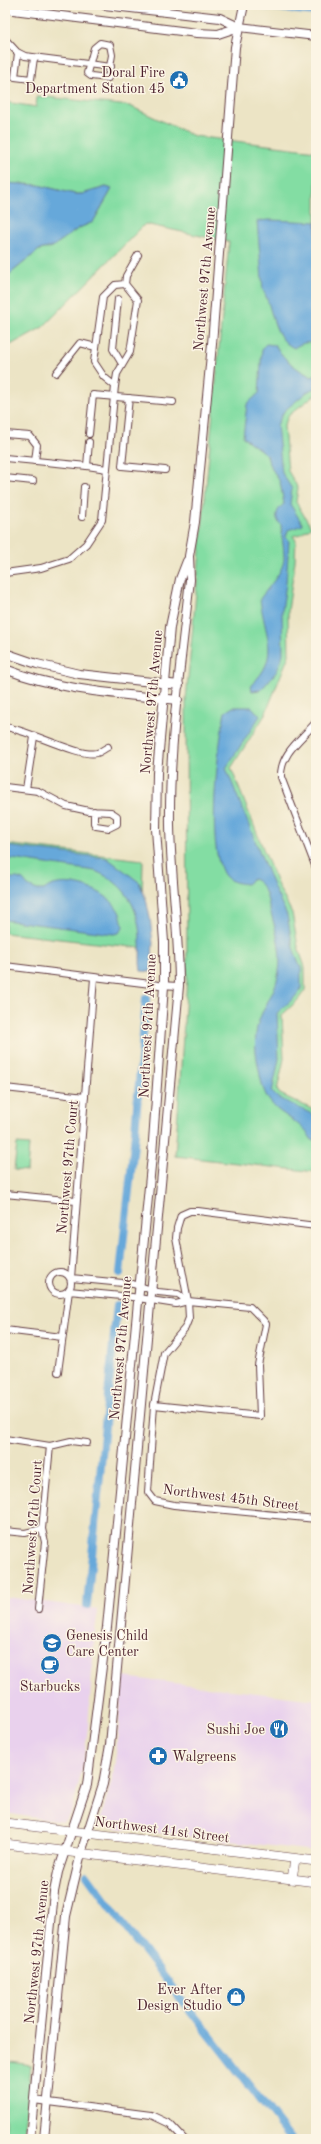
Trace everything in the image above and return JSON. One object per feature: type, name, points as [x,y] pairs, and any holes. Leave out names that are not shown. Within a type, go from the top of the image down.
[{"type":"main road","name":"Northwest 41st Street","points":[[5,1823],[316,1861]]},
{"type":"main road","points":[[5,1844],[316,1882]]},
{"type":"main road","points":[[292,1879],[295,1859]]},
{"type":"street","points":[[104,5],[220,18],[239,27],[316,36]]},
{"type":"street","name":"Northwest 97th Avenue","points":[[30,2139],[54,1892],[65,1851],[87,1785],[93,1750],[107,1627],[153,1140],[164,986],[164,942],[156,829],[157,773],[164,684],[170,627],[180,579],[189,556],[195,522],[223,211],[235,47],[244,5]]},
{"type":"street","points":[[5,9],[189,32],[218,34],[239,27]]},
{"type":"street","points":[[5,39],[18,53],[34,58],[111,67]]},
{"type":"street","points":[[104,43],[110,45],[112,50],[111,67],[109,77],[88,75],[89,64],[95,46],[104,43]]},
{"type":"street","points":[[18,53],[15,77],[31,79],[34,58]]},
{"type":"street","points":[[5,573],[41,568],[69,559],[86,544],[102,520],[115,386],[117,374],[130,352],[138,300],[125,284],[126,276],[138,256]]},
{"type":"street","points":[[115,386],[104,377],[94,362],[103,297],[115,285],[125,284]]},
{"type":"street","points":[[118,299],[113,349],[122,364]]},
{"type":"street","points":[[56,373],[80,343],[96,347]]},
{"type":"street","points":[[90,434],[93,395],[173,402]]},
{"type":"street","points":[[129,398],[122,466],[165,470]]},
{"type":"street","points":[[5,434],[30,436],[36,445],[35,461]]},
{"type":"street","points":[[86,466],[89,442]]},
{"type":"street","points":[[5,458],[107,469]]},
{"type":"street","points":[[5,478],[33,481]]},
{"type":"street","points":[[82,517],[84,487]]},
{"type":"street","name":"Northwest 97th Avenue","points":[[44,2139],[65,1922],[81,1853],[101,1791],[108,1758],[152,1291],[179,986],[179,942],[170,826],[171,773],[190,580],[189,556]]},
{"type":"street","points":[[5,653],[68,672],[93,677],[179,685]]},
{"type":"street","points":[[5,668],[65,687],[97,692],[178,700]]},
{"type":"street","points":[[65,687],[68,672]]},
{"type":"street","points":[[315,724],[284,759],[281,768],[281,777],[316,868]]},
{"type":"street","points":[[5,727],[24,731],[34,737],[86,753],[96,753],[108,747]]},
{"type":"street","points":[[26,789],[34,737]]},
{"type":"street","points":[[5,787],[38,791],[66,806],[94,811]]},
{"type":"street","points":[[5,966],[94,978],[164,986],[179,986]]},
{"type":"street","name":"Northwest 97th Court","points":[[58,1372],[69,1291],[72,1285],[71,1278],[76,1201],[94,978]]},
{"type":"street","points":[[5,1088],[85,1097]]},
{"type":"street","points":[[5,1194],[76,1201]]},
{"type":"street","points":[[188,1301],[178,1294],[152,1291],[139,1286],[71,1278],[65,1273],[58,1272],[51,1276],[49,1284],[55,1293],[62,1294],[69,1291],[137,1298],[176,1304],[188,1301],[250,1307],[266,1324],[258,1365],[260,1416],[154,1405],[164,1353],[185,1328],[189,1318],[188,1301],[176,1238],[177,1228],[181,1215],[190,1211],[198,1210],[316,1226]]},
{"type":"street","points":[[5,1330],[62,1337]]},
{"type":"street","name":"Northwest 45th Street","points":[[154,1405],[148,1492],[155,1501],[174,1505],[316,1519]]},
{"type":"street","points":[[5,1439],[50,1446],[71,1441],[87,1443]]},
{"type":"street","name":"Northwest 97th Court","points":[[38,1609],[45,1542],[42,1529],[50,1446]]},
{"type":"street","points":[[5,1531],[25,1533],[42,1529]]},
{"type":"street","points":[[33,2100],[155,2116],[170,2124],[184,2139]]},
{"type":"shaded area","points":[[5,1597],[98,1609],[95,1630],[88,1727],[82,1771],[71,1813],[63,1822],[5,1813]]},
{"type":"shaded area","points":[[123,1677],[316,1700],[316,1851],[116,1828],[103,1824],[101,1818],[113,1776],[116,1754]]},
{"type":"green space","points":[[37,96],[130,106],[194,136],[316,151],[316,394],[289,415],[284,426],[288,471],[298,488],[296,502],[311,527],[301,534],[293,536],[296,540],[295,561],[288,611],[289,655],[265,715],[231,768],[278,886],[292,913],[298,947],[305,967],[305,990],[298,1000],[282,1015],[284,1059],[277,1090],[280,1094],[316,1111],[316,1172],[175,1156],[187,977],[186,699],[229,242],[145,224],[43,327],[5,348],[5,278],[39,250],[52,247],[79,228],[93,222],[112,189],[106,187],[82,194],[75,194],[38,185],[5,183],[5,102],[36,107]]},
{"type":"green space","points":[[5,844],[143,860],[141,948],[5,933]]},
{"type":"green space","points":[[17,1144],[29,1145],[27,1171],[14,1170]]},
{"type":"green space","points":[[5,2061],[31,2065],[24,2139],[5,2139]]},
{"type":"water","points":[[5,183],[38,185],[75,194],[82,194],[106,187],[112,189],[93,222],[79,228],[52,247],[39,250],[5,278]]},
{"type":"water","points":[[270,220],[316,222],[316,344],[305,343],[294,348],[281,337],[274,322],[263,290],[257,221]]},
{"type":"water","points":[[266,344],[275,345],[286,360],[301,371],[312,377],[316,375],[316,387],[307,392],[284,411],[277,425],[282,473],[292,489],[290,504],[303,525],[288,530],[286,537],[289,541],[282,611],[283,654],[277,671],[261,690],[252,691],[251,685],[266,665],[269,655],[269,645],[260,599],[279,573],[284,562],[281,525],[277,520],[278,511],[284,504],[280,482],[269,464],[267,455],[243,437],[247,404],[259,393],[262,348]]},
{"type":"water","points":[[233,707],[252,707],[260,716],[226,768],[274,888],[287,915],[293,948],[301,968],[301,989],[295,997],[277,1013],[279,1059],[272,1092],[277,1097],[316,1116],[316,1141],[312,1140],[298,1124],[276,1108],[265,1092],[261,1080],[256,1045],[257,1028],[278,978],[280,958],[277,937],[266,894],[260,884],[253,879],[247,884],[230,880],[223,873],[218,859],[214,818],[219,748],[225,712]]},
{"type":"water","points":[[5,846],[107,858],[139,882],[146,899],[150,918],[153,943],[151,972],[141,971],[137,919],[130,899],[116,883],[95,871],[5,858]]},
{"type":"water","points":[[5,878],[17,878],[23,880],[28,886],[37,890],[44,890],[51,886],[61,884],[71,884],[92,889],[110,900],[118,909],[123,927],[119,933],[113,934],[5,920]]},
{"type":"waterway","points":[[263,6],[316,12]]},
{"type":"waterway","points":[[120,1273],[134,1144],[146,998]]},
{"type":"waterway","points":[[87,1605],[117,1305]]},
{"type":"waterway","points":[[87,1875],[128,1931],[291,2139]]},
{"type":"place","name":"Doral Fire Department Station 45","points":[[179,80]]},
{"type":"place","name":"Genesis Child Care Center","points":[[52,1643]]},
{"type":"place","name":"Starbucks","points":[[50,1665]]},
{"type":"place","name":"Sushi Joe","points":[[279,1729]]},
{"type":"place","name":"Walgreens","points":[[158,1756]]},
{"type":"place","name":"Ever After Design Studio","points":[[236,1997]]}]
